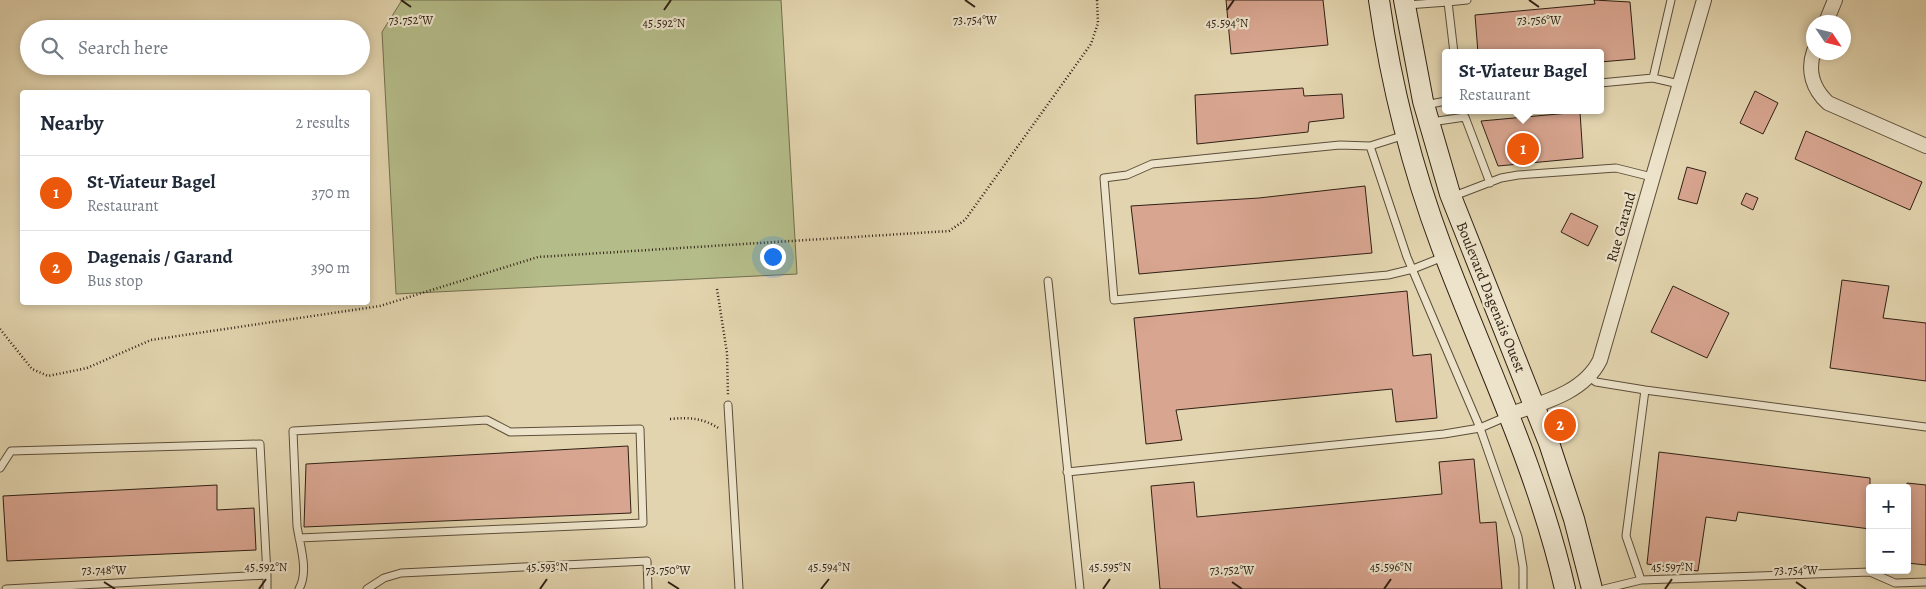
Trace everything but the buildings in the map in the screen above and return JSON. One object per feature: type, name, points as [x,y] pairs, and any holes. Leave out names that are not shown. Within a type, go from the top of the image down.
[{"type":"main road","name":"Boulevard Dagenais Ouest","points":[[1379,0],[1389,62],[1406,135],[1445,256],[1510,414],[1541,500],[1565,589]]},
{"type":"main road","name":"Boulevard Dagenais Ouest","points":[[1405,2],[1427,113],[1451,197],[1535,406],[1568,498],[1592,589]]},
{"type":"street","name":"Rue Garand","points":[[1510,414],[1535,406],[1566,392],[1589,377],[1602,354],[1704,0]]},
{"type":"street","points":[[1829,15],[1835,0]]},
{"type":"street","points":[[1812,60],[1812,78],[1816,89],[1828,103],[1926,146]]},
{"type":"lane","points":[[1405,2],[1467,0]]},
{"type":"lane","points":[[1653,78],[1671,0]]},
{"type":"lane","points":[[1448,2],[1454,49]]},
{"type":"lane","points":[[1604,83],[1653,78],[1679,84]]},
{"type":"lane","points":[[1427,113],[1442,104]]},
{"type":"lane","points":[[1427,113],[1465,117],[1490,183]]},
{"type":"lane","points":[[1406,135],[1370,146],[1340,145],[1152,164],[1127,175],[1104,178],[1114,300],[1388,275],[1414,269],[1445,256]]},
{"type":"lane","points":[[1370,146],[1414,269],[1480,428],[1518,537],[1522,555],[1523,589]]},
{"type":"lane","points":[[1451,197],[1509,176],[1616,168],[1652,178]]},
{"type":"lane","points":[[1048,281],[1080,589]]},
{"type":"lane","points":[[1589,377],[1600,383],[1645,390],[1926,427]]},
{"type":"lane","points":[[1641,580],[1626,536],[1645,390]]},
{"type":"lane","points":[[728,404],[740,589]]},
{"type":"lane","points":[[1068,472],[1444,434],[1480,428],[1510,414]]},
{"type":"lane","points":[[299,538],[643,523],[640,429],[510,432],[487,420],[293,431],[299,538],[304,578],[299,589]]},
{"type":"lane","points":[[0,468],[11,451],[260,444],[267,589]]},
{"type":"lane","points":[[367,589],[384,578],[401,574],[647,561],[648,589]]},
{"type":"lane","points":[[1604,589],[1641,580],[1870,572],[1895,583],[1926,582]]},
{"type":"lane","points":[[0,580],[6,588],[267,575]]},
{"type":"path","points":[[0,329],[32,369],[48,376],[88,368],[151,340],[380,306],[538,257],[948,231],[965,220],[1091,44],[1098,23],[1096,0]]},
{"type":"path","points":[[717,289],[727,353],[728,404]]},
{"type":"path","points":[[670,419],[690,417],[705,419],[731,435]]},
{"type":"green space","points":[[402,0],[781,0],[797,274],[396,294],[382,32]]},
{"type":"place","name":"St-Viateur Bagel","points":[[1523,149]]},
{"type":"place","name":"Dagenais / Garand","points":[[1560,425]]}]
